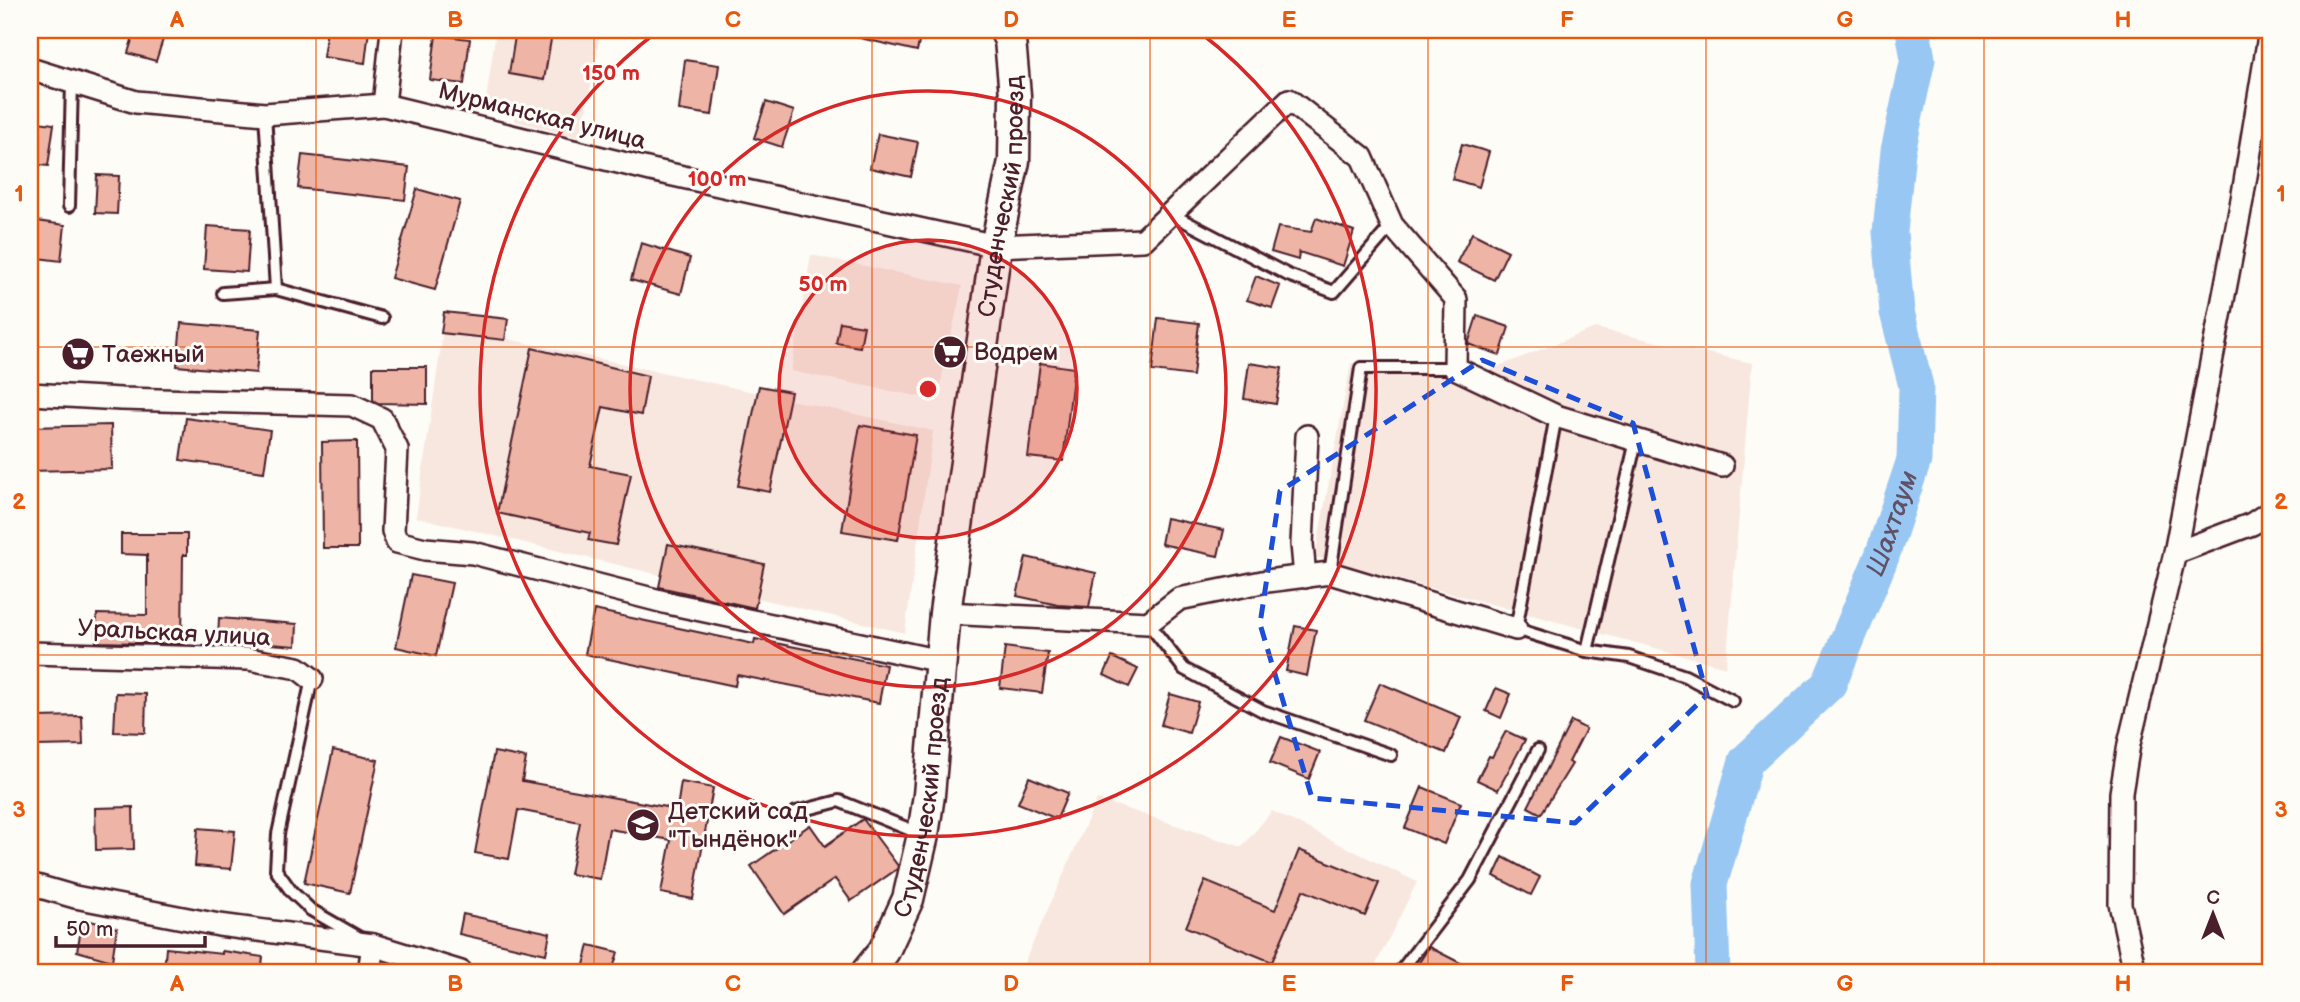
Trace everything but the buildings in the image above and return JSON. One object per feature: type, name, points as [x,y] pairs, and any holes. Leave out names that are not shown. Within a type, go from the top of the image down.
[{"type":"street","points":[[384,105],[392,30]]},
{"type":"street","name":"Студенческий проезд","points":[[867,972],[884,951],[908,899],[929,795],[945,612],[996,246],[1014,161],[1015,95],[1010,40],[1005,30]]},
{"type":"street","points":[[2134,972],[2120,904],[2121,793],[2129,744],[2175,554],[2242,200],[2270,30]]},
{"type":"street","name":"Мурманская улица","points":[[30,69],[136,102],[265,114],[384,105],[651,170],[996,246],[1143,240],[1289,100],[1362,158],[1392,225],[1456,299],[1455,368]]},
{"type":"street","points":[[1455,368],[1556,416],[1723,466]]},
{"type":"street","points":[[30,394],[352,405],[383,419],[397,449],[393,531],[397,542],[425,549],[473,553],[668,603],[757,620],[940,662]]},
{"type":"street","points":[[1305,577],[1302,544],[1307,436]]},
{"type":"street","points":[[2175,554],[2252,524],[2270,512]]},
{"type":"street","points":[[945,612],[1148,623],[1179,599],[1267,581],[1330,573],[1517,629]]},
{"type":"street","name":"Уральская улица","points":[[30,653],[248,659],[298,668],[312,679]]},
{"type":"street","points":[[30,884],[75,897],[219,925],[373,946],[461,972]]},
{"type":"street","points":[[369,972],[373,946]]},
{"type":"lane","points":[[69,206],[72,82]]},
{"type":"lane","points":[[265,114],[276,289]]},
{"type":"lane","points":[[1171,214],[1288,275],[1334,292],[1392,225]]},
{"type":"lane","points":[[223,293],[276,289],[382,318]]},
{"type":"lane","points":[[1330,573],[1360,368],[1455,368]]},
{"type":"lane","points":[[1556,416],[1517,629],[1587,651],[1629,657],[1685,676],[1732,701]]},
{"type":"lane","points":[[1587,651],[1636,441]]},
{"type":"lane","points":[[1148,623],[1184,669],[1263,711],[1391,755]]},
{"type":"lane","points":[[312,679],[278,834],[276,870],[291,891],[311,910],[373,946]]},
{"type":"lane","points":[[1400,972],[1471,880],[1538,750]]},
{"type":"lane","points":[[796,812],[839,801],[923,835]]},
{"type":"highlighted area","points":[[1482,360],[1633,423],[1707,695],[1575,823],[1312,798],[1260,624],[1280,491]]},
{"type":"shaded area","points":[[496,30],[601,30],[581,138],[515,121],[514,108],[486,100]]},
{"type":"shaded area","points":[[811,255],[962,286],[937,400],[791,371]]},
{"type":"shaded area","points":[[444,325],[933,431],[905,633],[416,517]]},
{"type":"shaded area","points":[[1595,328],[1752,363],[1726,667],[1315,557],[1351,363],[1487,371]]},
{"type":"shaded area","points":[[1097,799],[1242,847],[1272,811],[1417,882],[1372,972],[1020,972]]},
{"type":"waterway","name":"Шахтаум","points":[[1713,972],[1710,884],[1746,761],[1829,684],[1882,556],[1914,460],[1916,386],[1897,312],[1890,232],[1898,151],[1918,59],[1913,30]]},
{"type":"place","name":"Водрем","points":[[950,352]]},
{"type":"place","name":"Таежный","points":[[78,354]]},
{"type":"place","name":"Детский сад \"Тындёнок\"","points":[[643,825]]}]
